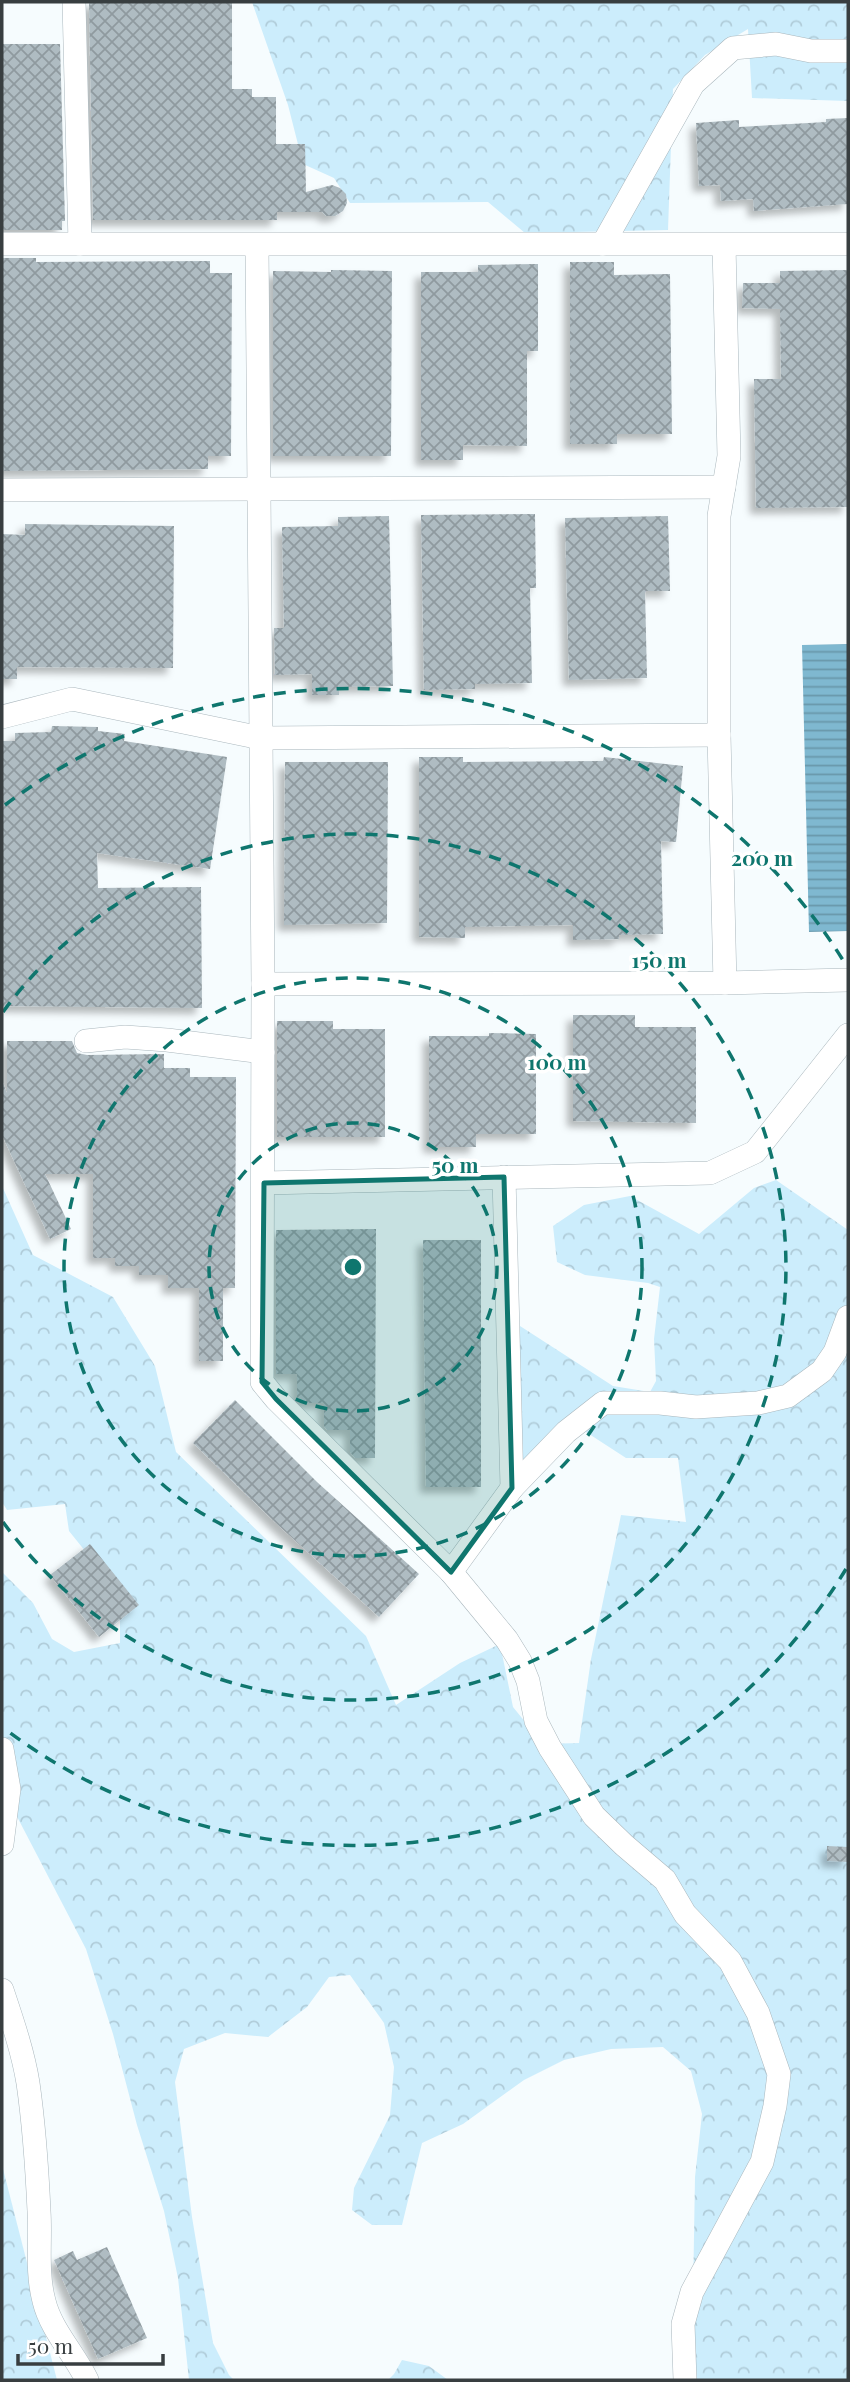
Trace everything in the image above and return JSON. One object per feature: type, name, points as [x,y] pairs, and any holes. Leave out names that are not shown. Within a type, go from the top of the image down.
[{"type":"street","points":[[74,2],[80,244]]},
{"type":"street","points":[[603,244],[693,84],[733,48],[776,44],[811,51],[848,51]]},
{"type":"street","points":[[2,244],[848,244]]},
{"type":"street","points":[[724,245],[729,456],[719,516],[719,735],[725,983]]},
{"type":"street","points":[[257,246],[264,1182],[262,1382],[276,1399],[452,1572],[507,1640],[528,1681],[536,1721],[550,1748],[594,1816],[665,1880],[685,1914],[730,1961],[758,2013],[779,2074],[775,2106],[762,2162],[692,2292],[683,2324],[685,2380]]},
{"type":"street","points":[[2,490],[724,488]]},
{"type":"street","points":[[2,717],[72,699],[261,738],[719,735]]},
{"type":"street","points":[[263,984],[725,983],[846,986]]},
{"type":"street","points":[[264,1182],[710,1173],[754,1152],[848,1035]]},
{"type":"street","points":[[86,1041],[125,1037],[263,1052]]},
{"type":"street","points":[[504,1177],[512,1488]]},
{"type":"street","points":[[452,1572],[512,1488],[566,1432],[603,1403],[660,1403],[696,1407],[758,1403],[788,1396],[822,1371],[835,1352],[848,1317]]},
{"type":"street","points":[[2,1749],[9,1788],[2,1844]]},
{"type":"street","points":[[2,1990],[28,2081],[39,2215],[38,2267],[44,2303],[57,2332],[87,2380]]},
{"type":"highlighted area","points":[[504,1177],[512,1488],[451,1572],[262,1382],[264,1183]]},
{"type":"green space","points":[[252,2],[848,2],[848,101],[752,98],[748,29],[705,55],[673,89],[668,230],[525,233],[488,202],[350,203],[334,178],[303,164],[288,105]]},
{"type":"green space","points":[[776,1180],[848,1230],[848,2380],[689,2380],[695,2177],[702,2114],[691,2071],[663,2047],[611,2049],[564,2060],[524,2080],[463,2124],[422,2143],[402,2225],[372,2225],[352,2210],[354,2188],[390,2115],[394,2067],[384,2023],[350,1975],[329,1977],[307,2007],[268,2037],[225,2033],[184,2049],[175,2082],[192,2217],[213,2343],[234,2380],[189,2380],[178,2278],[164,2211],[137,2125],[113,2034],[86,1949],[12,1807],[2,1768],[2,1572],[33,1603],[52,1639],[74,1652],[120,1643],[120,1614],[106,1577],[69,1531],[65,1504],[7,1510],[2,1502],[2,1186],[33,1255],[113,1297],[155,1366],[176,1452],[366,1636],[396,1705],[460,1663],[500,1644],[513,1707],[543,1744],[579,1743],[591,1659],[621,1515],[686,1522],[678,1458],[626,1458],[569,1421],[519,1474],[520,1326],[613,1386],[650,1392],[656,1381],[654,1339],[660,1287],[585,1275],[557,1262],[553,1226],[584,1205],[630,1196],[699,1234],[754,1188]]},
{"type":"green space","points":[[2,2165],[57,2380],[2,2380]]},
{"type":"green space","points":[[402,2360],[429,2366],[448,2380],[388,2380]]},
{"type":"shaded area","points":[[848,644],[848,931],[809,932],[802,645]]},
{"type":"building","points":[[89,2],[232,2],[232,89],[252,89],[252,97],[276,97],[276,144],[305,144],[306,192],[332,185],[340,188],[346,194],[347,203],[343,211],[335,216],[326,216],[322,212],[277,212],[277,220],[93,220]]},
{"type":"building","points":[[2,44],[60,44],[65,221],[62,221],[62,230],[2,230]]},
{"type":"building","points":[[848,118],[848,204],[754,211],[753,199],[721,201],[720,185],[699,186],[696,123],[739,120],[739,127],[826,122],[826,119]]},
{"type":"building","points":[[2,258],[36,258],[36,262],[210,261],[210,273],[232,273],[231,456],[208,456],[208,469],[2,471]]},
{"type":"building","points":[[570,262],[614,262],[614,275],[670,274],[672,434],[617,434],[617,444],[570,444]]},
{"type":"building","points":[[538,264],[538,351],[527,351],[527,446],[463,445],[463,460],[421,460],[421,272],[478,272],[478,265]]},
{"type":"building","points":[[848,270],[848,507],[756,508],[754,379],[781,379],[780,309],[742,308],[743,283],[780,283],[780,271]]},
{"type":"building","points":[[273,271],[392,271],[391,456],[273,456]]},
{"type":"building","points":[[535,514],[536,588],[530,588],[532,683],[475,684],[475,689],[424,690],[421,515]]},
{"type":"building","points":[[389,516],[393,686],[339,687],[339,695],[312,695],[312,674],[275,675],[274,628],[284,628],[282,527],[338,526],[338,517]]},
{"type":"building","points":[[668,516],[670,591],[645,591],[647,678],[569,680],[565,518]]},
{"type":"building","points":[[25,524],[174,526],[173,668],[17,667],[17,679],[2,679],[2,534],[25,535]]},
{"type":"building","points":[[52,726],[98,727],[98,731],[125,734],[124,741],[227,757],[210,869],[97,853],[98,888],[201,887],[202,1008],[3,1006],[2,741],[15,741],[15,733],[51,732]]},
{"type":"building","points":[[419,757],[463,757],[463,762],[603,761],[604,757],[683,766],[676,842],[661,841],[663,934],[573,940],[573,925],[465,927],[465,938],[419,937]]},
{"type":"building","points":[[285,762],[388,762],[387,923],[284,925]]},
{"type":"building","points":[[573,1015],[635,1015],[635,1027],[696,1027],[696,1123],[573,1121]]},
{"type":"building","points":[[277,1021],[333,1021],[333,1029],[385,1029],[385,1137],[277,1137]]},
{"type":"building","points":[[489,1033],[536,1034],[536,1134],[476,1134],[476,1147],[429,1147],[429,1036],[489,1036]]},
{"type":"building","points":[[7,1041],[72,1041],[77,1053],[87,1055],[164,1054],[164,1068],[190,1068],[190,1077],[236,1077],[235,1288],[223,1288],[223,1361],[199,1361],[199,1288],[168,1288],[168,1275],[139,1275],[139,1266],[115,1266],[115,1258],[93,1258],[93,1174],[45,1174],[71,1229],[50,1239],[2,1135],[2,1081],[7,1093]]},
{"type":"building","points":[[376,1229],[375,1458],[355,1458],[350,1452],[350,1430],[327,1430],[324,1426],[324,1403],[300,1403],[297,1400],[297,1374],[276,1374],[276,1230]]},
{"type":"building","points":[[423,1240],[481,1240],[481,1487],[426,1487]]},
{"type":"building","points":[[235,1400],[317,1482],[419,1574],[379,1617],[193,1443]]},
{"type":"building","points":[[90,1544],[139,1605],[99,1637],[50,1575]]},
{"type":"building","points":[[827,1846],[848,1847],[848,1862],[827,1861]]},
{"type":"building","points":[[107,2247],[147,2338],[98,2359],[54,2260],[73,2251],[77,2260]]}]
